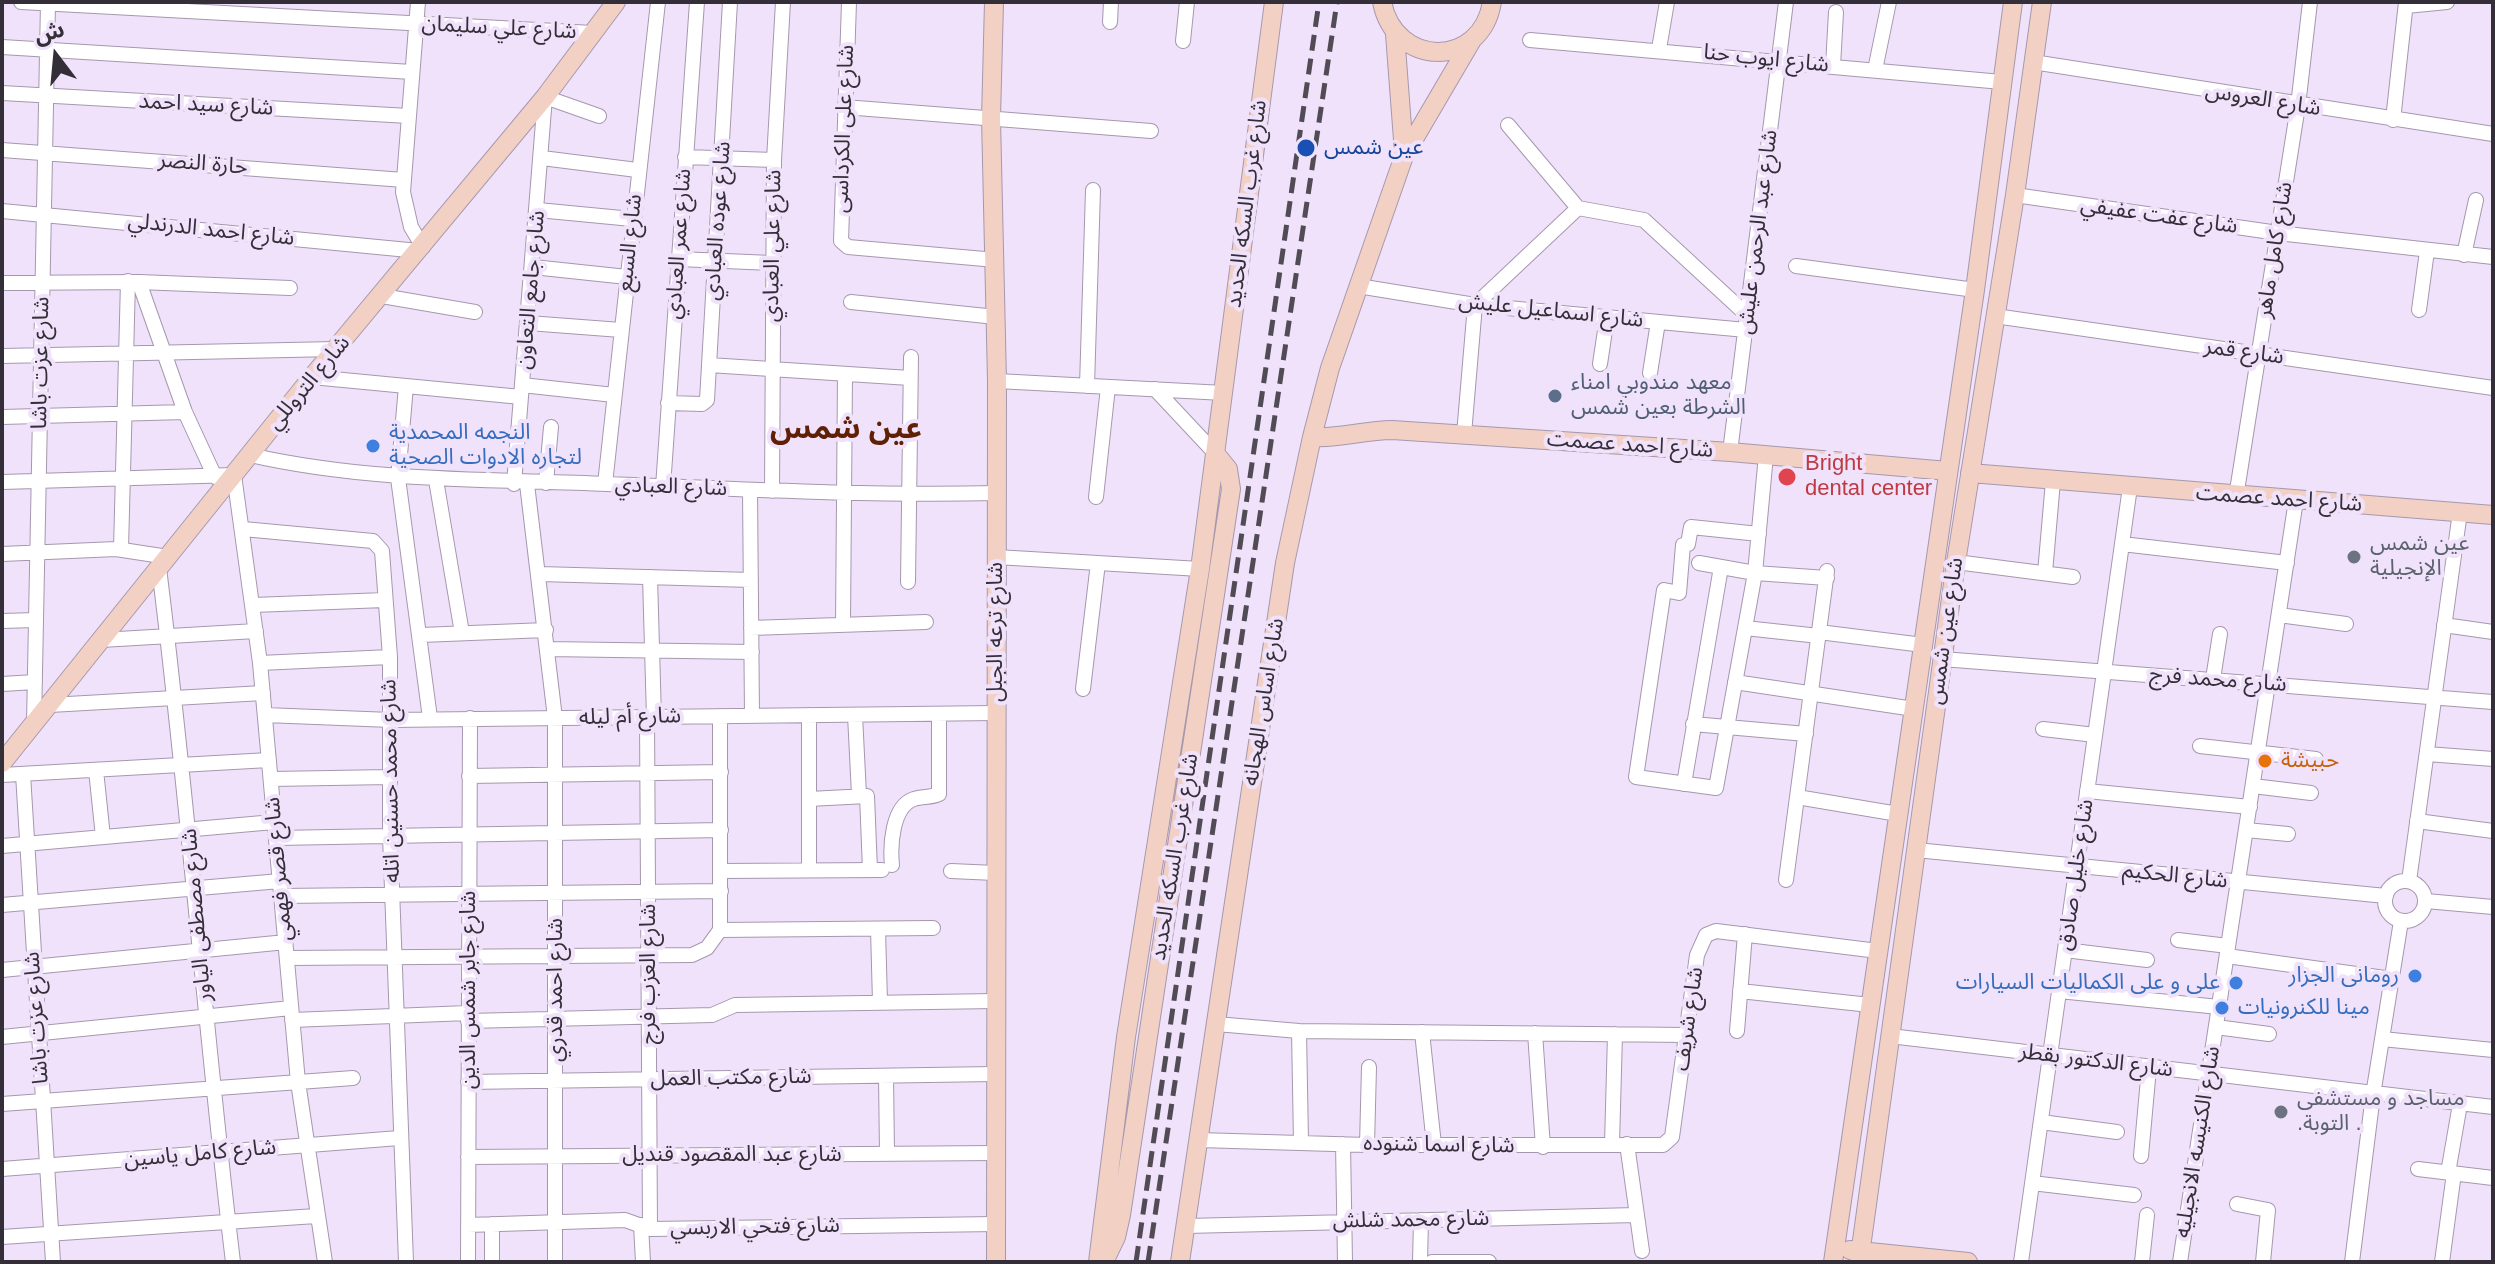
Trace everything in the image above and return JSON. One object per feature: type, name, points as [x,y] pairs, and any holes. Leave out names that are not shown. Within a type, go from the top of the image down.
[{"type":"street","name":"شارع علي سليمان","points":[[21,2],[593,33]]},
{"type":"street","points":[[418,2],[404,180],[407,216],[421,249]]},
{"type":"street","name":"شارع التروللي","points":[[2,763],[312,377],[545,97],[616,2]]},
{"type":"street","name":"شارع السبع","points":[[605,484],[637,170],[658,2]]},
{"type":"street","name":"شارع عمر العبادي","points":[[663,487],[697,2]]},
{"type":"street","name":"شارع عوده العبادي","points":[[668,403],[705,403],[730,2]]},
{"type":"street","name":"شارع علي العبادي","points":[[772,491],[774,160],[783,2]]},
{"type":"street","name":"شارع على الكرداسى","points":[[849,2],[839,236],[844,244],[996,260]]},
{"type":"street","name":"شارع ترعه الجبل","points":[[994,2],[991,118],[997,381],[996,1262]]},
{"type":"street","points":[[1110,22],[1111,2]]},
{"type":"street","points":[[1183,41],[1187,2]]},
{"type":"street","name":"شارع غرب السكه الحديد","points":[[1098,1262],[1126,1037],[1200,569],[1274,2]]},
{"type":"street","name":"شارع اساس الهجانه","points":[[1382,2],[1395,34],[1404,156]]},
{"type":"street","points":[[1659,49],[1667,2]]},
{"type":"street","name":"شارع عبد الرحمن عليش","points":[[1730,452],[1786,2]]},
{"type":"street","points":[[1875,70],[1889,2]]},
{"type":"street","name":"شارع عين شمس","points":[[1834,1255],[1975,290],[2013,2]]},
{"type":"street","name":"شارع عين شمس","points":[[1859,1256],[1956,562],[2015,195],[2042,2]]},
{"type":"street","name":"شارع كامل ماهر","points":[[2236,497],[2298,106],[2310,2]]},
{"type":"street","points":[[2393,120],[2406,4],[2447,2]]},
{"type":"street","name":"شارع عزت باشا","points":[[34,723],[44,355],[42,213],[48,3]]},
{"type":"street","name":"شارع اساس الهجانه","points":[[1180,1262],[1285,563],[1312,437],[1358,286],[1404,156],[1472,40],[1486,24],[1493,3]]},
{"type":"street","points":[[1833,66],[1836,12]]},
{"type":"street","points":[[1395,34],[1415,48],[1439,52],[1472,40]]},
{"type":"street","name":"شارع ايوب حنا","points":[[1530,40],[1659,49],[2002,82]]},
{"type":"street","points":[[2,47],[412,72]]},
{"type":"street","name":"شارع العروس","points":[[2033,62],[2298,106],[2493,134]]},
{"type":"street","name":"شارع سيد احمد","points":[[2,93],[409,116]]},
{"type":"street","points":[[545,97],[599,116]]},
{"type":"street","name":"شارع جامع التعاون","points":[[540,574],[520,484],[522,391],[545,97]]},
{"type":"street","points":[[844,107],[1151,131]]},
{"type":"street","points":[[1508,125],[1578,208],[1644,220],[1746,323]]},
{"type":"street","name":"حارة النصر","points":[[2,150],[404,180]]},
{"type":"street","points":[[685,157],[774,160]]},
{"type":"street","points":[[542,158],[637,170]]},
{"type":"street","points":[[1087,386],[1093,190]]},
{"type":"street","name":"شارع عفت عفيفي","points":[[2015,195],[2278,233],[2493,257]]},
{"type":"street","points":[[2464,255],[2476,200]]},
{"type":"street","points":[[1464,434],[1475,305],[1578,208]]},
{"type":"street","points":[[538,210],[632,219]]},
{"type":"street","name":"شارع احمد الدرندلي","points":[[2,211],[421,249]]},
{"type":"street","points":[[2419,310],[2427,251]]},
{"type":"street","points":[[678,259],[772,263]]},
{"type":"street","points":[[1796,266],[1975,290]]},
{"type":"street","points":[[533,267],[627,277]]},
{"type":"street","points":[[134,282],[185,412],[215,477]]},
{"type":"street","points":[[121,549],[126,353],[134,282]]},
{"type":"street","points":[[2,283],[134,282],[290,288]]},
{"type":"street","name":"شارع اسماعيل عليش","points":[[1358,286],[1475,305],[1658,322],[1746,323]]},
{"type":"street","points":[[382,296],[475,312]]},
{"type":"street","points":[[851,302],[996,317]]},
{"type":"street","name":"شارع قمر","points":[[1995,316],[2493,388]]},
{"type":"street","points":[[1600,364],[1607,317]]},
{"type":"street","points":[[1650,373],[1658,322]]},
{"type":"street","points":[[528,323],[621,330]]},
{"type":"street","points":[[2,356],[336,349]]},
{"type":"street","points":[[908,582],[911,357]]},
{"type":"street","points":[[709,365],[910,378]]},
{"type":"street","points":[[843,625],[845,374]]},
{"type":"street","points":[[312,377],[406,386],[614,395]]},
{"type":"street","points":[[997,381],[1224,393]]},
{"type":"street","points":[[406,386],[398,478],[430,718]]},
{"type":"street","points":[[1096,497],[1108,387]]},
{"type":"street","points":[[1155,389],[1215,453]]},
{"type":"street","points":[[2,417],[185,412]]},
{"type":"street","points":[[546,483],[551,427]]},
{"type":"street","name":"شارع احمد عصمت","points":[[1312,437],[1340,439],[1375,430],[1464,434],[1948,471]]},
{"type":"street","name":"شارع غرب السكه الحديد","points":[[1104,1262],[1116,1237],[1121,1215],[1231,489],[1228,469],[1215,453]]},
{"type":"street","name":"شارع العبادي","points":[[250,455],[294,465],[436,480],[843,494],[997,493]]},
{"type":"street","points":[[1759,534],[1691,527],[1688,544],[1683,545],[1679,593],[1664,590],[1636,777],[1716,788],[1755,573],[1759,534],[1766,455]]},
{"type":"street","name":"شارع احمد عصمت","points":[[1970,473],[2236,497],[2493,515]]},
{"type":"street","points":[[2,482],[234,475]]},
{"type":"street","name":"شارع قصر فهمي","points":[[234,475],[260,663],[298,1082],[325,1262]]},
{"type":"street","points":[[436,480],[462,633]]},
{"type":"street","points":[[2045,573],[2053,481]]},
{"type":"street","name":"شارع خليل صادق","points":[[2021,1262],[2130,487]]},
{"type":"street","points":[[750,490],[752,715]]},
{"type":"street","name":"شارع الكنيسه الانجيليه","points":[[2180,1262],[2296,500]]},
{"type":"street","points":[[2409,881],[2460,512]]},
{"type":"street","name":"شارع محمد حسنين اتله","points":[[243,529],[373,541],[380,546],[390,657],[390,836],[406,1262]]},
{"type":"street","points":[[2122,544],[2287,563]]},
{"type":"street","points":[[2,554],[121,549],[164,562]]},
{"type":"street","points":[[996,557],[1200,569]]},
{"type":"street","name":"شارع مصطفى الياور","points":[[164,562],[168,636],[184,765],[213,1089],[233,1262]]},
{"type":"street","points":[[1956,562],[2073,577]]},
{"type":"street","points":[[1083,689],[1098,563]]},
{"type":"street","points":[[1699,563],[1755,573],[1827,574],[1786,880]]},
{"type":"street","points":[[1684,784],[1721,567]]},
{"type":"street","points":[[540,574],[751,580]]},
{"type":"street","name":"شارع احمد قدري","points":[[540,574],[555,718],[555,1262]]},
{"type":"street","name":"شارع العزب فرج","points":[[643,1262],[650,1079],[647,773],[652,650],[650,577]]},
{"type":"street","points":[[253,605],[385,600]]},
{"type":"street","points":[[2279,615],[2346,624]]},
{"type":"street","points":[[2,621],[36,620]]},
{"type":"street","points":[[751,628],[926,622]]},
{"type":"street","points":[[2444,625],[2493,632]]},
{"type":"street","points":[[1745,628],[1923,645]]},
{"type":"street","points":[[421,635],[546,630]]},
{"type":"street","points":[[101,640],[256,631]]},
{"type":"street","points":[[2213,679],[2220,634]]},
{"type":"street","points":[[547,649],[752,652]]},
{"type":"street","points":[[260,663],[390,657]]},
{"type":"street","name":"شارع محمد فرج","points":[[1942,659],[2493,702]]},
{"type":"street","points":[[2,684],[35,682]]},
{"type":"street","points":[[1735,682],[1811,696],[1914,709]]},
{"type":"street","points":[[50,705],[263,693]]},
{"type":"street","name":"شارع أم ليله","points":[[265,715],[391,720],[996,713]]},
{"type":"street","points":[[881,868],[903,807],[912,799],[939,794],[939,714]]},
{"type":"street","points":[[809,715],[809,870]]},
{"type":"street","points":[[855,715],[859,795]]},
{"type":"street","points":[[717,936],[721,891],[720,716]]},
{"type":"street","name":"شارع جابر شمس الدين","points":[[468,1262],[470,718]]},
{"type":"street","points":[[1693,724],[1806,734]]},
{"type":"street","points":[[2043,729],[2095,735]]},
{"type":"street","points":[[2200,746],[2316,759]]},
{"type":"street","points":[[2427,754],[2493,759]]},
{"type":"street","points":[[2,775],[269,760]]},
{"type":"street","points":[[96,770],[103,837]]},
{"type":"street","points":[[469,776],[721,772]]},
{"type":"street","name":"شارع عزت باشا","points":[[23,774],[53,1262]]},
{"type":"street","points":[[271,779],[390,777]]},
{"type":"street","points":[[2253,786],[2311,793]]},
{"type":"street","points":[[2087,791],[2250,807]]},
{"type":"street","points":[[809,799],[859,795],[868,798],[881,868]]},
{"type":"street","points":[[1797,797],[1898,814]]},
{"type":"street","points":[[2417,821],[2493,831]]},
{"type":"street","points":[[2,846],[274,822]]},
{"type":"street","points":[[276,838],[721,830]]},
{"type":"street","points":[[2246,830],[2288,834]]},
{"type":"street","name":"شارع الحكيم","points":[[1916,850],[2386,896]]},
{"type":"street","points":[[721,871],[881,868]]},
{"type":"street","points":[[951,871],[995,873]]},
{"type":"street","points":[[2409,881],[2419,886],[2426,901],[2418,916],[2401,921],[2390,914],[2386,896],[2392,886],[2409,881]]},
{"type":"street","points":[[2,905],[194,889],[281,889],[393,895],[721,891]]},
{"type":"street","points":[[2426,901],[2493,907]]},
{"type":"street","points":[[2352,1262],[2373,1095],[2401,921]]},
{"type":"street","points":[[287,958],[692,955],[717,936],[933,928]]},
{"type":"street","points":[[878,929],[880,1002]]},
{"type":"street","name":"شارع شريف","points":[[1672,1134],[1699,944],[1706,935],[1716,931],[1878,951]]},
{"type":"street","points":[[1737,1031],[1745,934]]},
{"type":"street","points":[[2178,940],[2392,979]]},
{"type":"street","points":[[2,970],[286,942]]},
{"type":"street","points":[[2065,950],[2147,960]]},
{"type":"street","points":[[1740,991],[1870,1005]]},
{"type":"street","points":[[2059,991],[2219,1007]]},
{"type":"street","points":[[2,1037],[206,1017],[291,1014],[555,1020],[715,1015],[735,1005],[995,1001]]},
{"type":"street","points":[[1216,1024],[1299,1031],[1687,1035]]},
{"type":"street","points":[[2216,1027],[2269,1034]]},
{"type":"street","points":[[1299,1031],[1301,1142]]},
{"type":"street","points":[[1422,1032],[1434,1145]]},
{"type":"street","points":[[1535,1033],[1543,1147]]},
{"type":"street","points":[[1615,1034],[1619,1144],[1642,1251]]},
{"type":"street","name":"شارع الدكتور بقطر","points":[[1890,1036],[2493,1107]]},
{"type":"street","points":[[2382,1039],[2493,1050]]},
{"type":"street","points":[[1367,1145],[1369,1067]]},
{"type":"street","points":[[2141,1156],[2149,1068]]},
{"type":"street","name":"شارع مكتب العمل","points":[[468,1082],[994,1074]]},
{"type":"street","points":[[886,1076],[887,1154]]},
{"type":"street","points":[[2,1104],[353,1078]]},
{"type":"street","points":[[2442,1262],[2460,1104]]},
{"type":"street","points":[[2041,1122],[2117,1132]]},
{"type":"street","name":"شارع اسما شنوده","points":[[1199,1140],[1543,1147],[1663,1145],[1672,1134]]},
{"type":"street","name":"شارع كامل ياسين","points":[[2,1169],[399,1138]]},
{"type":"street","points":[[1343,1144],[1345,1262]]},
{"type":"street","name":"شارع عبد المقصود قنديل","points":[[468,1157],[996,1153]]},
{"type":"street","points":[[2418,1169],[2493,1178]]},
{"type":"street","points":[[2032,1183],[2134,1195]]},
{"type":"street","points":[[2237,1204],[2268,1210],[2263,1262]]},
{"type":"street","name":"شارع محمد شلش","points":[[1186,1226],[1636,1215]]},
{"type":"street","points":[[2142,1262],[2147,1215]]},
{"type":"street","points":[[2,1237],[316,1216]]},
{"type":"street","name":"شارع فتحي الاربسي","points":[[468,1225],[632,1220],[646,1227],[996,1224]]},
{"type":"street","points":[[1420,1262],[1421,1220]]},
{"type":"street","points":[[492,1224],[492,1261]]},
{"type":"street","points":[[1834,1255],[1968,1262]]},
{"type":"street","points":[[1432,1262],[1489,1262]]},
{"type":"railway","points":[[1136,1262],[1319,2]]},
{"type":"railway","points":[[1148,1262],[1337,2]]},
{"type":"place","name":"عين شمس","points":[[1306,148]]},
{"type":"place","name":"معهد مندوبي امناء الشرطة بعين شمس","points":[[1555,396]]},
{"type":"place","name":"النجمه المحمدية لتجاره الادوات الصحية","points":[[373,446]]},
{"type":"place","name":"Bright dental center","points":[[1787,477]]},
{"type":"place","name":"عين شمس الإنجيلية","points":[[2354,557]]},
{"type":"place","name":"حبيشة","points":[[2265,761]]},
{"type":"place","name":"رومانى الجزار","points":[[2415,976]]},
{"type":"place","name":"على و على الكماليات السيارات","points":[[2236,983]]},
{"type":"place","name":"مينا للكنرونيات","points":[[2222,1008]]},
{"type":"place","name":"مساجد و مستشفى .التوبة .","points":[[2281,1112]]},
{"type":"district","name":"عين شمس","points":[[846,430]]}]
